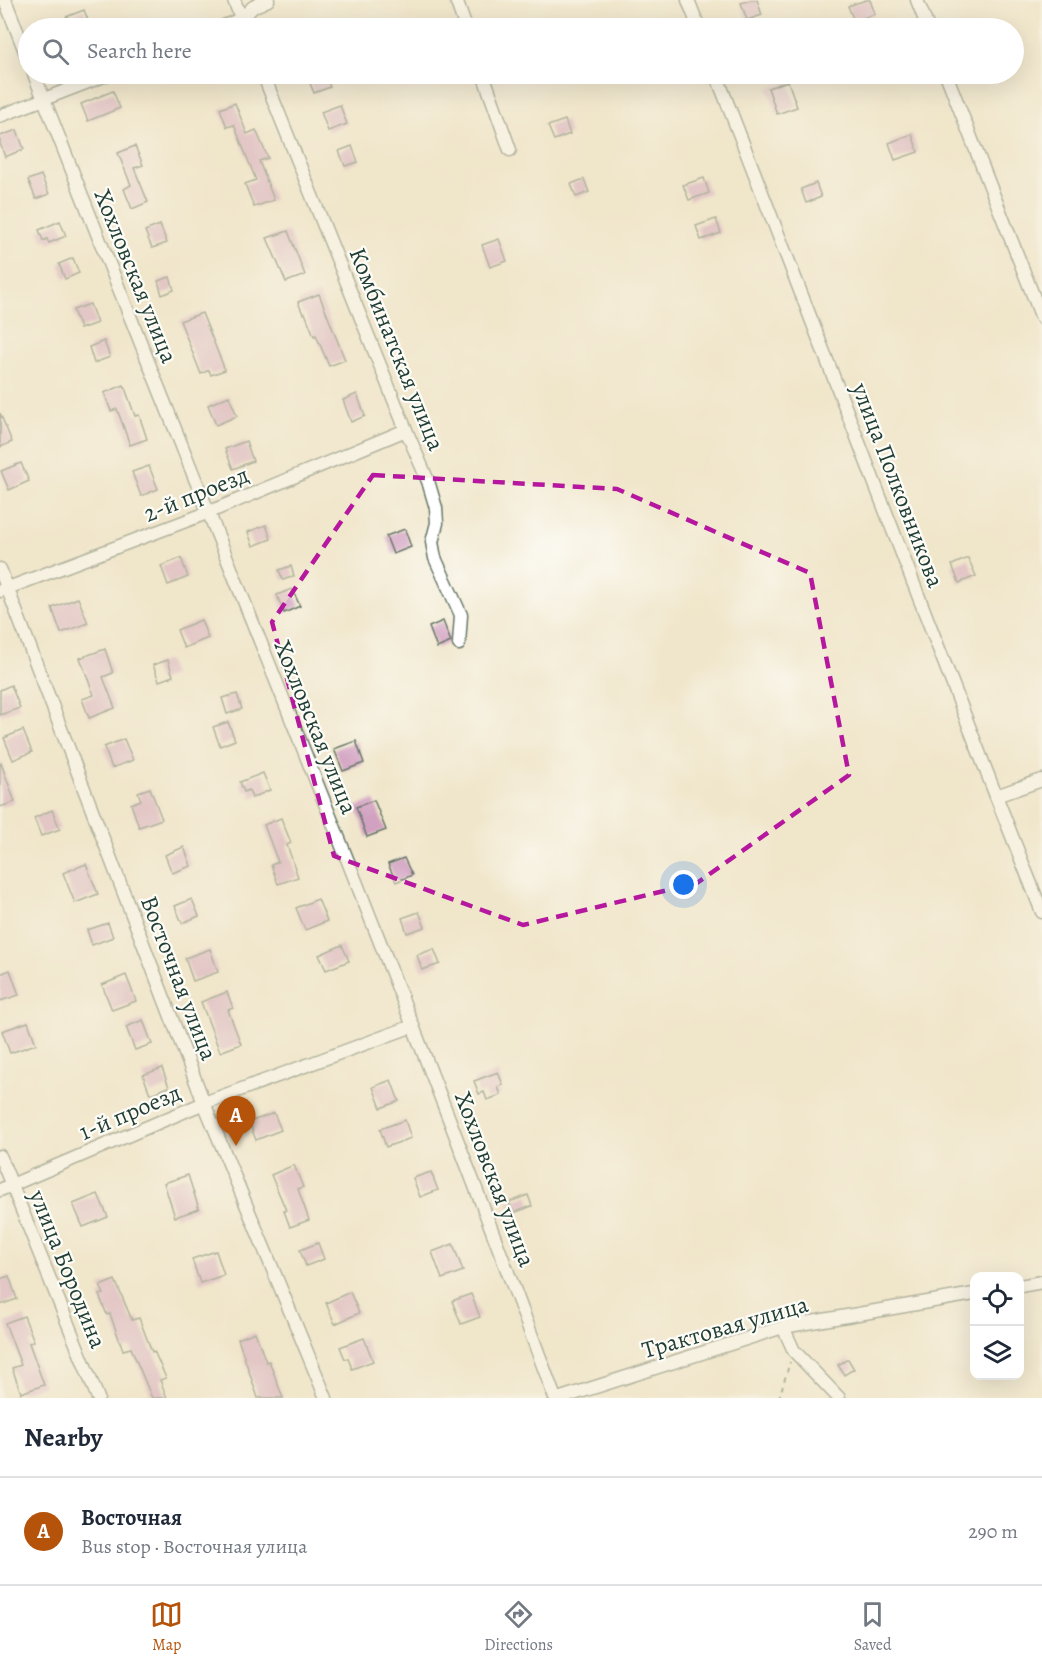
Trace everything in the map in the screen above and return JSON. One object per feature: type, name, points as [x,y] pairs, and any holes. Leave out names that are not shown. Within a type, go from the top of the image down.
[{"type":"street","points":[[5,0],[18,33]]},
{"type":"street","points":[[234,0],[241,18]]},
{"type":"street","points":[[247,18],[253,7],[268,0]]},
{"type":"street","points":[[456,0],[462,18]]},
{"type":"street","points":[[688,0],[695,18]]},
{"type":"street","points":[[917,0],[924,18]]},
{"type":"street","name":"Хохловская улица","points":[[38,84],[413,1026],[555,1398]]},
{"type":"street","points":[[0,116],[84,84]]},
{"type":"street","name":"Комбинатская улица","points":[[267,84],[428,481],[436,508],[437,523],[432,542],[435,558],[461,615],[459,645]]},
{"type":"street","points":[[487,84],[510,150]]},
{"type":"street","name":"улица Полковникова","points":[[720,84],[1042,912]]},
{"type":"street","points":[[950,84],[1042,318]]},
{"type":"street","name":"2-й проезд","points":[[4,590],[207,513],[406,430]]},
{"type":"street","name":"Восточная улица","points":[[0,569],[4,590],[204,1102],[326,1398]]},
{"type":"street","points":[[996,796],[1042,780]]},
{"type":"street","name":"1-й проезд","points":[[6,1188],[204,1102],[413,1026]]},
{"type":"street","name":"улица Бородина","points":[[0,1156],[6,1188],[98,1398]]},
{"type":"street","points":[[1024,1285],[1042,1282]]},
{"type":"street","name":"Трактовая улица","points":[[561,1398],[783,1327],[970,1295]]},
{"type":"street","points":[[783,1327],[794,1351],[839,1398]]},
{"type":"path","points":[[779,1398],[794,1351]]},
{"type":"highlighted area","points":[[373,475],[617,489],[810,573],[849,775],[697,883],[523,925],[334,856],[272,622]]},
{"type":"building","points":[[757,0],[762,15],[746,18],[741,3]]},
{"type":"building","points":[[870,0],[875,14],[863,18],[853,18],[848,6]]},
{"type":"building","points":[[84,10],[87,18],[66,18]]},
{"type":"building","points":[[310,84],[329,84],[330,87],[314,93]]},
{"type":"building","points":[[789,84],[797,107],[777,114],[768,88]]},
{"type":"building","points":[[113,91],[120,108],[88,121],[81,104]]},
{"type":"building","points":[[235,103],[247,134],[256,130],[268,158],[259,161],[274,200],[254,207],[245,184],[256,180],[234,125],[227,127],[220,109]]},
{"type":"building","points":[[340,105],[347,124],[328,131],[321,112]]},
{"type":"building","points":[[565,120],[570,134],[554,140],[548,126]]},
{"type":"building","points":[[17,130],[24,149],[5,157],[0,136]]},
{"type":"building","points":[[912,134],[918,152],[895,160],[889,143]]},
{"type":"building","points":[[135,146],[143,165],[134,168],[148,202],[132,209],[124,189],[131,185],[118,153]]},
{"type":"building","points":[[352,146],[358,162],[345,166],[339,151]]},
{"type":"building","points":[[41,175],[49,194],[36,199],[28,180]]},
{"type":"building","points":[[704,178],[709,193],[689,200],[683,185]]},
{"type":"building","points":[[584,179],[589,192],[576,197],[571,184]]},
{"type":"building","points":[[816,183],[821,197],[806,203],[801,189]]},
{"type":"building","points":[[716,219],[721,233],[701,240],[696,226]]},
{"type":"building","points":[[60,221],[66,236],[49,243],[47,239],[43,241],[39,230]]},
{"type":"building","points":[[160,225],[167,243],[152,248],[145,231]]},
{"type":"building","points":[[288,231],[305,275],[286,282],[267,238]]},
{"type":"building","points":[[499,239],[507,261],[490,267],[482,245]]},
{"type":"building","points":[[73,258],[79,273],[65,279],[59,264]]},
{"type":"building","points":[[170,277],[174,290],[162,295],[158,281]]},
{"type":"building","points":[[319,294],[345,360],[329,366],[316,335],[314,336],[298,302]]},
{"type":"building","points":[[90,304],[97,323],[80,329],[73,310]]},
{"type":"building","points":[[202,313],[225,370],[211,375],[209,370],[201,374],[180,321]]},
{"type":"building","points":[[104,341],[110,357],[94,363],[89,347]]},
{"type":"building","points":[[124,385],[135,416],[139,415],[147,439],[130,445],[117,409],[111,411],[104,393]]},
{"type":"building","points":[[357,394],[365,416],[351,422],[343,400]]},
{"type":"building","points":[[229,396],[237,416],[216,425],[208,405]]},
{"type":"building","points":[[0,413],[12,442],[0,447]]},
{"type":"building","points":[[246,441],[253,461],[233,469],[225,449]]},
{"type":"building","points":[[21,463],[29,481],[9,490],[1,471]]},
{"type":"building","points":[[149,466],[158,489],[141,496],[132,472]]},
{"type":"building","points":[[266,525],[271,539],[253,546],[248,532]]},
{"type":"building","points":[[405,529],[411,547],[393,554],[386,536]]},
{"type":"building","points":[[181,558],[188,577],[168,585],[161,566]]},
{"type":"building","points":[[968,558],[976,576],[959,583],[952,565]]},
{"type":"building","points":[[291,566],[294,576],[283,580],[279,570]]},
{"type":"building","points":[[292,589],[300,606],[284,613],[277,595]]},
{"type":"building","points":[[78,598],[88,623],[61,633],[52,608]]},
{"type":"building","points":[[201,620],[208,638],[184,648],[177,630]]},
{"type":"building","points":[[443,621],[451,642],[437,648],[429,627]]},
{"type":"building","points":[[105,649],[113,673],[103,677],[115,708],[89,718],[82,699],[94,695],[80,658]]},
{"type":"building","points":[[168,660],[173,676],[159,681],[153,665]]},
{"type":"building","points":[[11,685],[20,708],[0,715],[0,690]]},
{"type":"building","points":[[237,694],[242,709],[227,714],[222,698]]},
{"type":"building","points":[[228,722],[235,740],[220,746],[213,727]]},
{"type":"building","points":[[23,730],[32,752],[13,760],[4,738]]},
{"type":"building","points":[[124,739],[133,760],[112,768],[104,747]]},
{"type":"building","points":[[356,741],[364,763],[343,771],[334,749]]},
{"type":"building","points":[[0,764],[15,802],[0,807]]},
{"type":"building","points":[[263,773],[270,790],[252,798],[249,790],[244,792],[240,782]]},
{"type":"building","points":[[150,788],[162,819],[139,827],[131,804],[141,800],[138,792]]},
{"type":"building","points":[[374,800],[386,830],[367,837],[356,807]]},
{"type":"building","points":[[52,810],[60,829],[41,836],[34,818]]},
{"type":"building","points":[[281,818],[291,843],[287,845],[298,877],[278,884],[271,865],[278,862],[264,825]]},
{"type":"building","points":[[184,847],[191,866],[172,873],[165,855]]},
{"type":"building","points":[[404,858],[412,875],[396,882],[388,864]]},
{"type":"building","points":[[86,864],[98,894],[75,903],[63,873]]},
{"type":"building","points":[[192,899],[199,916],[182,923],[175,906]]},
{"type":"building","points":[[318,899],[327,921],[305,930],[296,908]]},
{"type":"building","points":[[419,912],[425,927],[407,933],[402,918]]},
{"type":"building","points":[[108,923],[113,937],[92,945],[87,930]]},
{"type":"building","points":[[342,945],[349,961],[326,970],[319,955]]},
{"type":"building","points":[[210,949],[218,972],[193,981],[185,958]]},
{"type":"building","points":[[434,949],[440,964],[422,970],[417,955]]},
{"type":"building","points":[[10,970],[19,995],[0,1001],[0,974]]},
{"type":"building","points":[[126,975],[136,1001],[112,1010],[102,985]]},
{"type":"building","points":[[227,992],[233,1008],[228,1010],[241,1044],[220,1052],[201,1002]]},
{"type":"building","points":[[143,1020],[152,1044],[135,1050],[126,1027]]},
{"type":"building","points":[[28,1022],[36,1044],[10,1053],[2,1031]]},
{"type":"building","points":[[162,1068],[169,1087],[150,1094],[143,1075]]},
{"type":"building","points":[[498,1072],[503,1085],[498,1087],[501,1095],[487,1100],[484,1092],[479,1094],[474,1081]]},
{"type":"building","points":[[391,1080],[399,1101],[381,1108],[373,1087]]},
{"type":"building","points":[[274,1113],[281,1130],[256,1140],[249,1122]]},
{"type":"building","points":[[405,1120],[411,1138],[386,1147],[380,1129]]},
{"type":"building","points":[[294,1165],[303,1187],[298,1189],[309,1220],[290,1227],[284,1211],[286,1210],[271,1175]]},
{"type":"building","points":[[431,1172],[438,1190],[420,1197],[413,1178]]},
{"type":"building","points":[[188,1175],[199,1209],[175,1217],[164,1183]]},
{"type":"building","points":[[98,1194],[108,1217],[83,1227],[73,1204]]},
{"type":"building","points":[[528,1195],[532,1206],[513,1213],[509,1202]]},
{"type":"building","points":[[318,1243],[324,1259],[306,1266],[300,1250]]},
{"type":"building","points":[[453,1244],[463,1271],[442,1279],[432,1252]]},
{"type":"building","points":[[216,1251],[224,1275],[200,1283],[192,1259]]},
{"type":"building","points":[[9,1276],[17,1299],[0,1305],[0,1279]]},
{"type":"building","points":[[115,1280],[132,1320],[139,1318],[152,1352],[154,1351],[166,1378],[160,1380],[167,1398],[152,1398],[131,1348],[123,1350],[110,1314],[107,1315],[99,1295],[104,1294],[100,1286]]},
{"type":"building","points":[[350,1292],[359,1313],[335,1324],[326,1303]]},
{"type":"building","points":[[471,1294],[480,1317],[461,1324],[452,1301]]},
{"type":"building","points":[[24,1316],[34,1341],[29,1343],[44,1385],[21,1393],[12,1368],[21,1365],[5,1323]]},
{"type":"building","points":[[255,1332],[283,1398],[258,1398],[238,1339]]},
{"type":"building","points":[[364,1338],[373,1361],[352,1369],[340,1347]]},
{"type":"building","points":[[848,1359],[854,1369],[844,1375],[838,1365]]},
{"type":"place","name":"Восточная","points":[[236,1146]]}]
